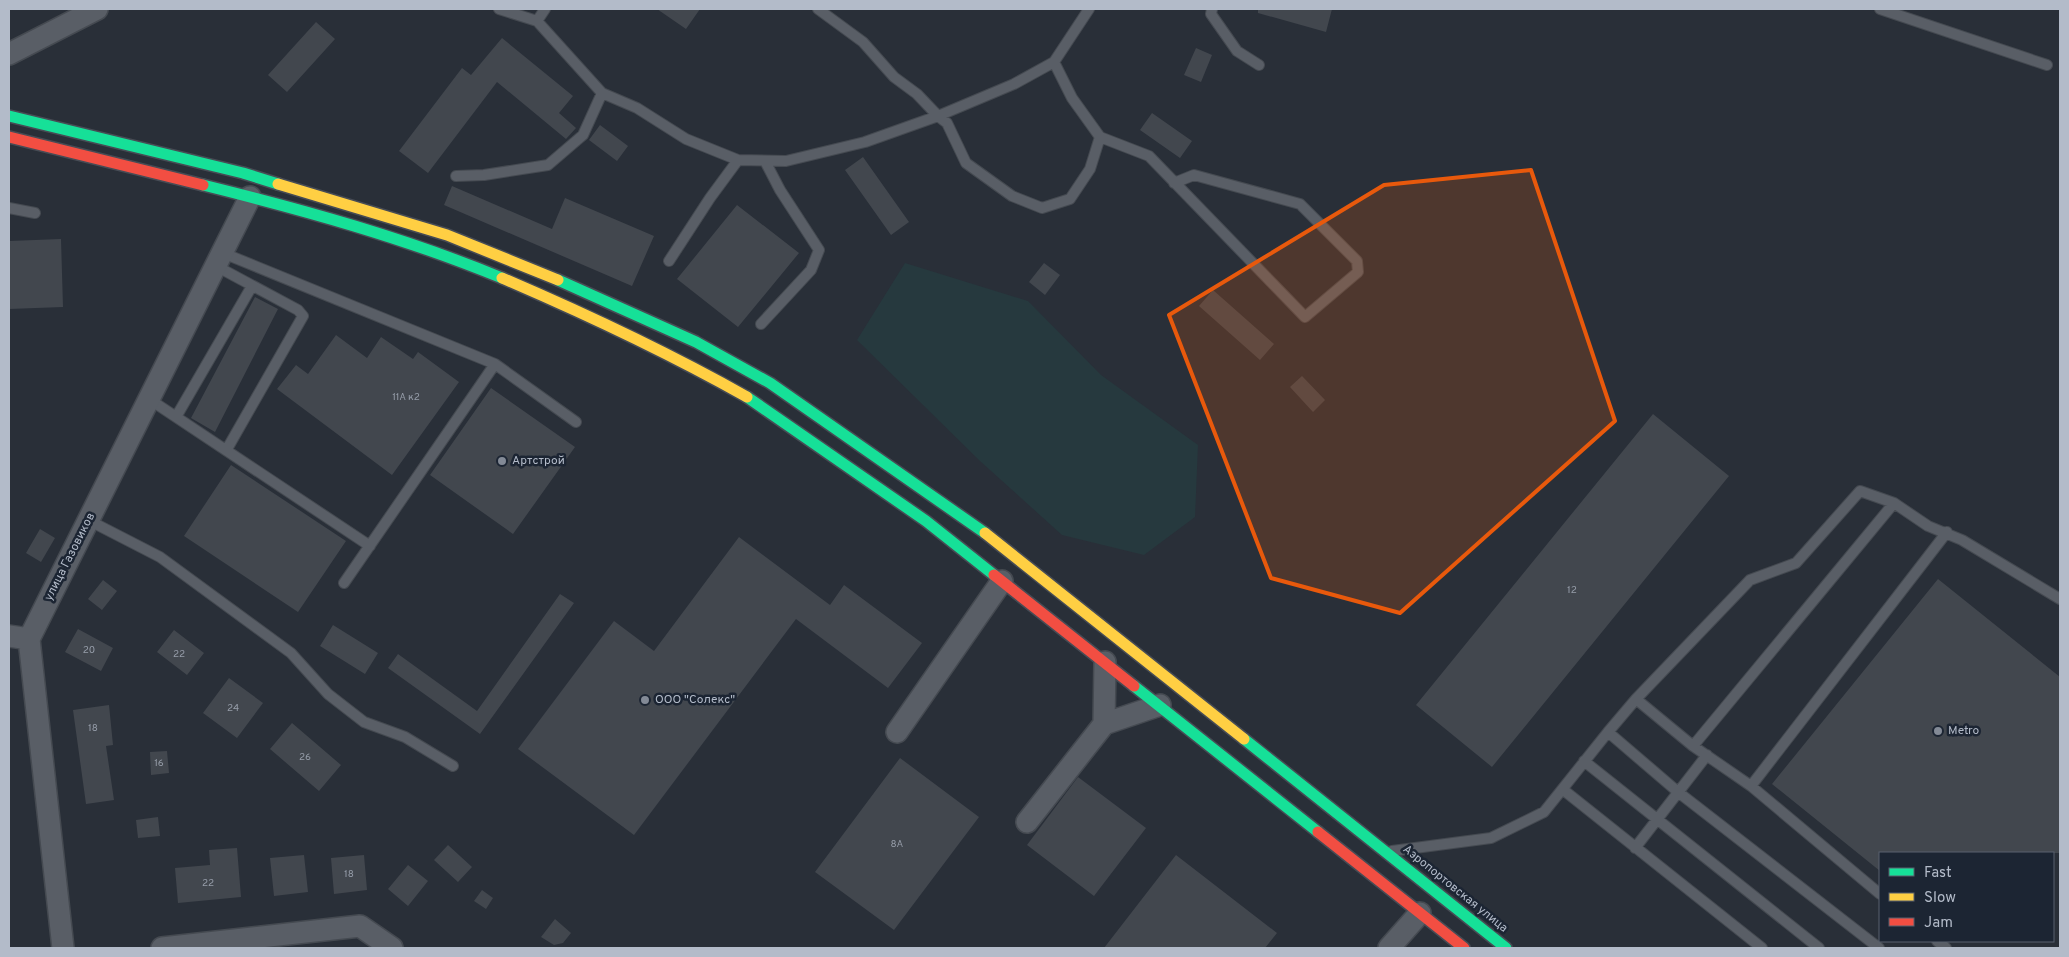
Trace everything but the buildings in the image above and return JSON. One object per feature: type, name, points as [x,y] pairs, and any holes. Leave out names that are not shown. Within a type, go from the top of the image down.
[{"type":"main road","name":"Аэропортовская улица","points":[[9,116],[243,173],[447,235],[590,293],[696,342],[770,383],[964,516],[1506,948]]},
{"type":"main road","points":[[9,137],[250,197],[387,236],[496,276],[577,310],[672,355],[752,400],[926,521],[1464,948]]},
{"type":"street","points":[[9,54],[97,9]]},
{"type":"street","name":"улица Газовиков","points":[[63,948],[19,637],[88,520],[250,197]]},
{"type":"street","points":[[897,732],[1002,581]]},
{"type":"street","points":[[1104,724],[1105,662]]},
{"type":"street","points":[[1027,822],[1104,724],[1160,705]]},
{"type":"street","points":[[1389,948],[1420,913]]},
{"type":"street","points":[[162,948],[360,926],[392,948]]},
{"type":"lane","points":[[499,9],[537,21],[602,93],[637,108],[686,139],[738,160],[765,161],[786,161],[865,142],[938,116],[1014,84],[1054,62],[1089,9]]},
{"type":"lane","points":[[537,21],[545,9]]},
{"type":"lane","points":[[818,9],[863,42],[894,77],[917,94],[947,123],[966,164],[1012,196],[1042,208],[1070,199],[1090,169],[1100,138]]},
{"type":"lane","points":[[1212,9],[1211,14],[1236,51],[1259,65]]},
{"type":"lane","points":[[1880,9],[2047,65]]},
{"type":"lane","points":[[1054,62],[1072,98],[1100,138],[1150,156],[1174,183],[1305,317],[1358,272],[1357,261],[1300,204],[1194,175],[1174,183]]},
{"type":"lane","points":[[456,176],[548,165],[583,134],[602,93]]},
{"type":"lane","points":[[669,261],[738,160]]},
{"type":"lane","points":[[761,324],[811,270],[819,250],[780,190],[765,161]]},
{"type":"lane","points":[[9,208],[35,213]]},
{"type":"lane","points":[[219,259],[252,286],[301,312],[302,320],[227,449]]},
{"type":"lane","points":[[219,259],[495,364],[576,422]]},
{"type":"lane","points":[[176,417],[252,286]]},
{"type":"lane","points":[[344,584],[495,364]]},
{"type":"lane","points":[[149,399],[227,449],[370,546]]},
{"type":"lane","points":[[1386,852],[1491,838],[1544,812],[1636,699],[1750,580],[1796,563],[1860,491],[1894,503],[1928,526],[1947,532],[2060,599]]},
{"type":"lane","points":[[1693,746],[1894,503]]},
{"type":"lane","points":[[88,520],[160,557],[291,653],[328,694],[364,722],[405,737],[453,766]]},
{"type":"lane","points":[[1750,786],[1947,532]]},
{"type":"lane","points":[[1636,699],[1693,746],[1750,786],[1879,893]]},
{"type":"lane","points":[[1608,732],[1678,792],[1879,948]]},
{"type":"lane","points":[[1635,848],[1707,755]]},
{"type":"lane","points":[[1584,761],[1656,821],[1819,948]]},
{"type":"lane","points":[[1566,792],[1762,948]]},
{"type":"highlighted area","points":[[1531,170],[1615,421],[1400,613],[1271,578],[1169,315],[1384,185]]},
{"type":"green space","points":[[905,263],[1028,301],[1101,375],[1198,445],[1195,517],[1144,555],[1062,535],[980,461],[857,340]]},
{"type":"traffic: fast","points":[[9,116],[243,173],[278,184]]},
{"type":"traffic: fast","points":[[203,185],[279,204],[354,226],[429,250],[502,278]]},
{"type":"traffic: fast","points":[[558,280],[696,342],[770,383],[985,533]]},
{"type":"traffic: fast","points":[[747,397],[926,521],[994,575]]},
{"type":"traffic: fast","points":[[1134,686],[1318,832]]},
{"type":"traffic: fast","points":[[1244,739],[1506,948]]},
{"type":"traffic: slow","points":[[278,184],[447,235],[558,280]]},
{"type":"traffic: slow","points":[[502,278],[626,334],[687,364],[747,397]]},
{"type":"traffic: slow","points":[[985,533],[1244,739]]},
{"type":"traffic: jam","points":[[9,137],[203,185]]},
{"type":"traffic: jam","points":[[994,575],[1134,686]]},
{"type":"traffic: jam","points":[[1318,832],[1464,948]]},
{"type":"place","name":"Артстрой","points":[[502,461]]},
{"type":"place","name":"ООО \"Солекс\"","points":[[645,700]]},
{"type":"place","name":"Metro","points":[[1938,731]]}]
